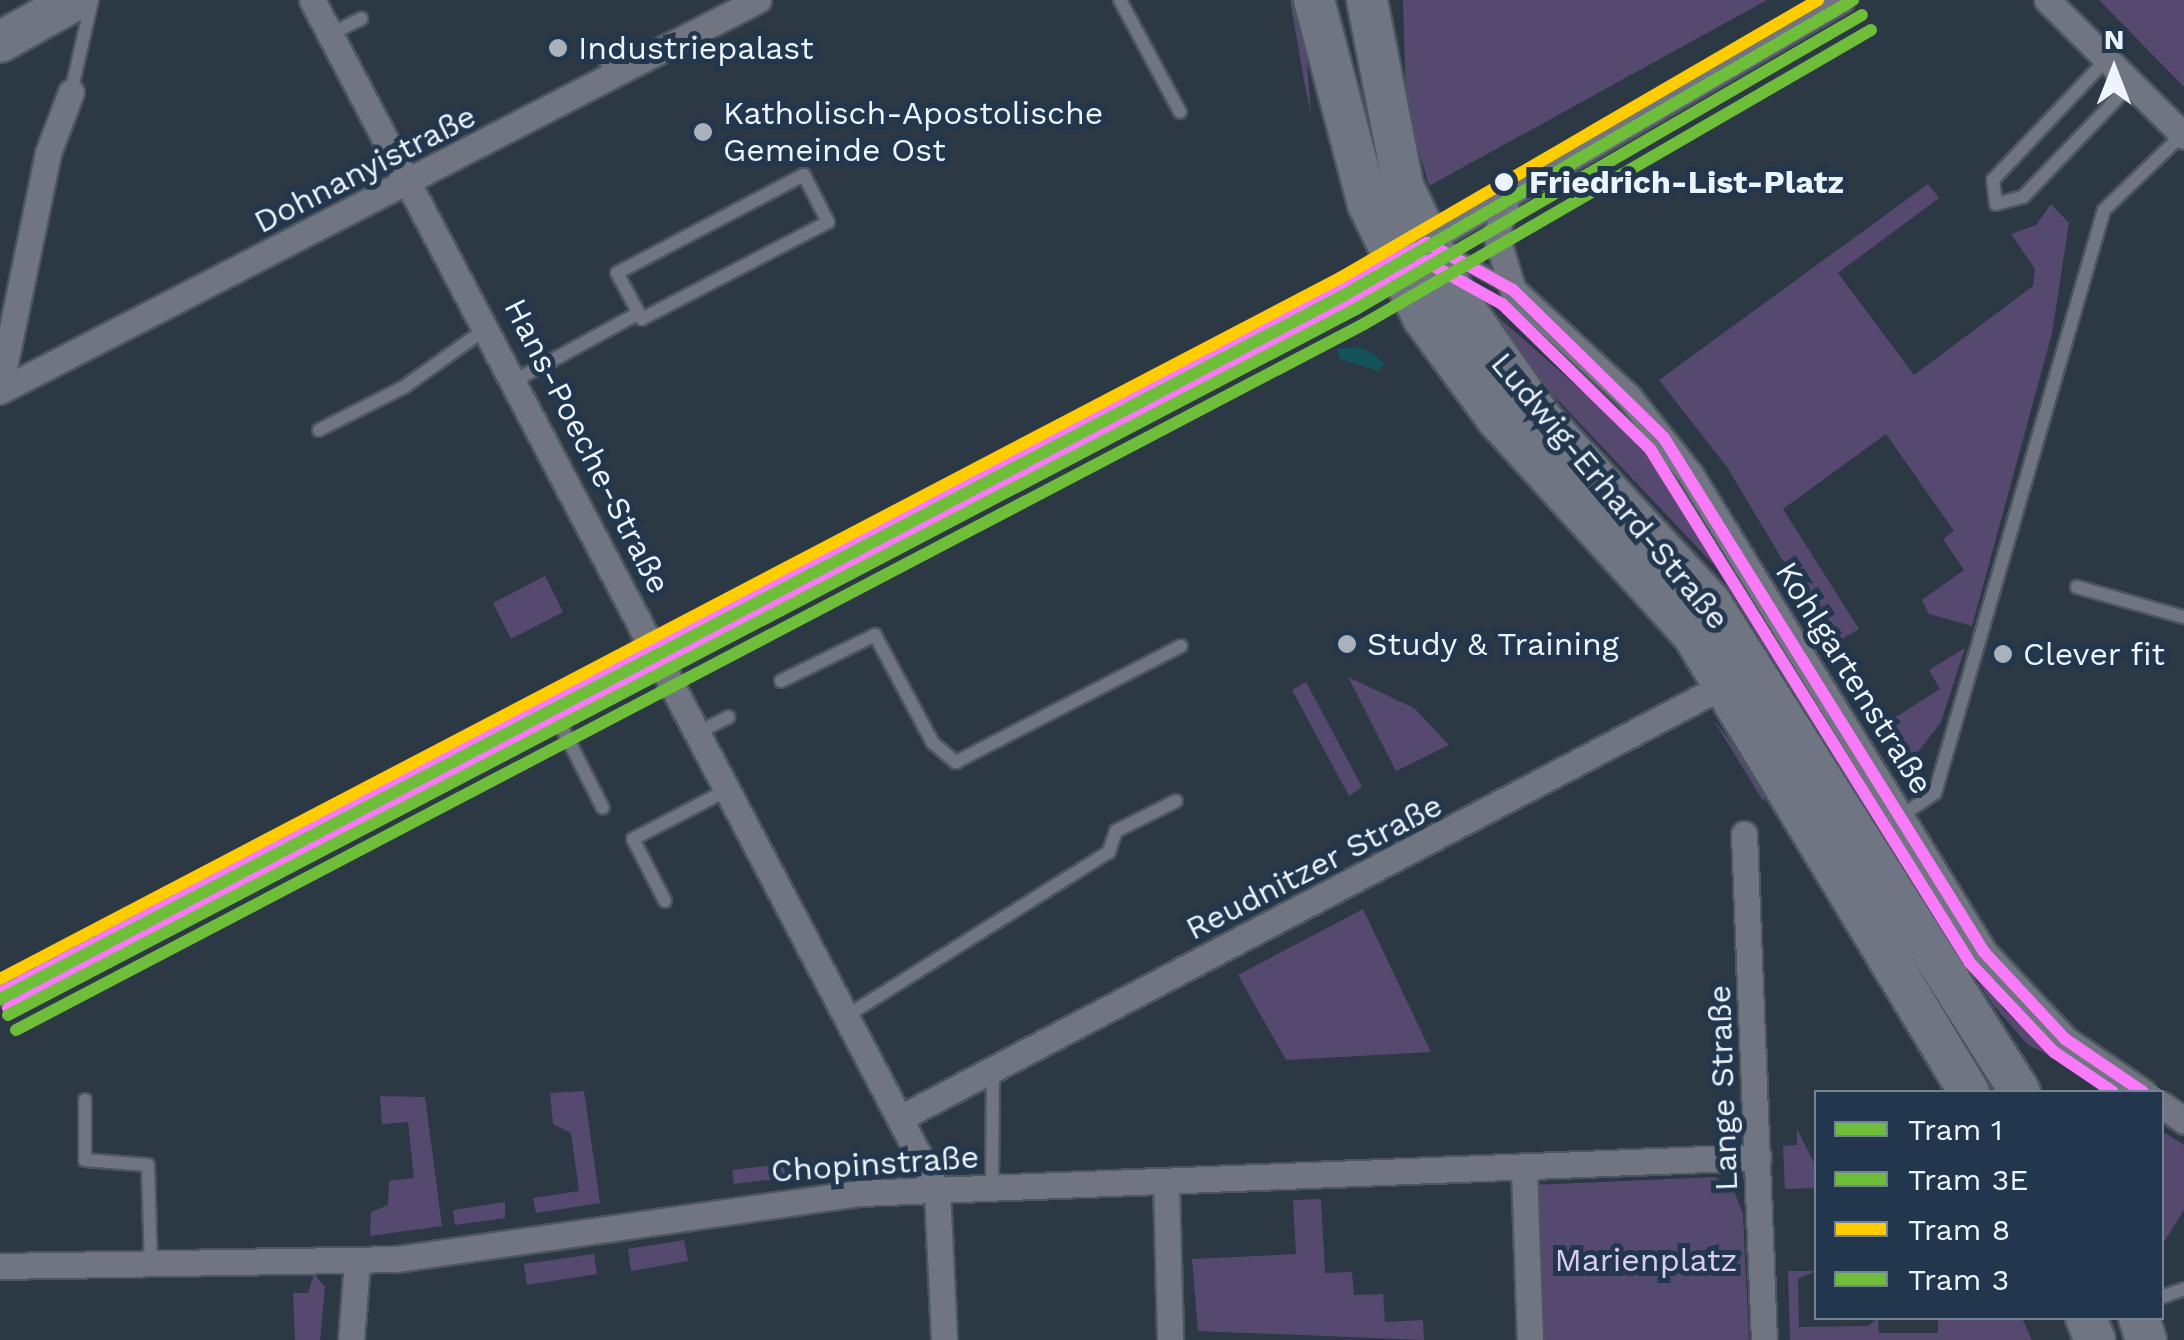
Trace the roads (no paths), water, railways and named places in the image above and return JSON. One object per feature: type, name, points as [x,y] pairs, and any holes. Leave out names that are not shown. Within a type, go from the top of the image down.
[{"type":"main road","points":[[0,42],[75,0]]},
{"type":"main road","points":[[1314,0],[1333,96],[1410,252]]},
{"type":"main road","points":[[1367,0],[1410,252]]},
{"type":"main road","name":"Ludwig-Erhard-Straße","points":[[1410,252],[1525,397],[1711,603],[1738,677],[1968,1090]]},
{"type":"main road","name":"Ludwig-Erhard-Straße","points":[[1738,677],[2019,1090]]},
{"type":"street","name":"Hans-Poeche-Straße","points":[[312,0],[489,327],[937,1190]]},
{"type":"street","name":"Dohnanyistraße","points":[[0,389],[410,182],[608,64],[758,0]]},
{"type":"street","points":[[0,993],[1410,252],[1841,0]]},
{"type":"street","points":[[2047,0],[2183,135]]},
{"type":"street","points":[[0,389],[48,153],[72,92]]},
{"type":"street","name":"Kohlgartenstraße","points":[[1508,197],[1496,235],[1513,290],[1664,438],[1901,816],[2018,993],[2140,1090]]},
{"type":"street","name":"Reudnitzer Straße","points":[[902,1117],[1738,677]]},
{"type":"street","name":"Lange Straße","points":[[1744,834],[1764,1340]]},
{"type":"street","name":"Chopinstraße","points":[[0,1266],[357,1262],[718,1210],[937,1190],[1758,1156]]},
{"type":"street","points":[[1524,1168],[1530,1340]]},
{"type":"street","points":[[1166,1183],[1170,1340]]},
{"type":"street","points":[[937,1190],[944,1340]]},
{"type":"street","points":[[351,1340],[357,1262]]},
{"type":"lane","points":[[72,92],[92,0]]},
{"type":"lane","points":[[1120,0],[1180,112]]},
{"type":"lane","points":[[330,34],[360,19]]},
{"type":"lane","points":[[2106,60],[1993,180],[1996,204],[2023,197],[2131,84]]},
{"type":"lane","points":[[1901,816],[1935,793],[1998,590],[2104,210],[2183,135]]},
{"type":"lane","points":[[804,176],[828,222],[642,319],[639,312],[618,272],[804,176]]},
{"type":"lane","name":"Kohlgartenstraße","points":[[1410,252],[1513,290]]},
{"type":"lane","points":[[516,380],[639,312]]},
{"type":"lane","points":[[319,430],[404,387],[489,327]]},
{"type":"lane","points":[[2076,587],[2184,617]]},
{"type":"lane","points":[[780,681],[875,635],[934,743],[956,762],[1181,646]]},
{"type":"lane","points":[[551,706],[602,808]]},
{"type":"lane","points":[[699,732],[728,717]]},
{"type":"lane","points":[[665,901],[633,839],[729,789]]},
{"type":"lane","points":[[848,1015],[1109,852],[1116,831],[1176,801]]},
{"type":"lane","points":[[992,1072],[992,1188]]},
{"type":"lane","points":[[85,1100],[85,1160],[148,1165],[152,1264]]},
{"type":"tram line","name":"8","points":[[0,979],[1340,278],[1818,0]]},
{"type":"tram line","name":"1","points":[[0,999],[1348,293],[1853,0]]},
{"type":"tram line","name":"3E","points":[[8,1015],[1356,309],[1862,15]]},
{"type":"tram line","name":"3","points":[[16,1030],[1364,324],[1871,30]]},
{"type":"tram line","points":[[1379,264],[1435,259],[1481,272],[1676,447],[2001,964],[2061,1026],[2159,1090]]},
{"type":"tram line","points":[[1360,287],[1428,274],[1477,285]]},
{"type":"tram line","points":[[1997,979],[2064,1045]]},
{"type":"tram line","points":[[2164,1093],[2184,1106]]},
{"type":"place","name":"Industriepalast","points":[[558,48]]},
{"type":"place","name":"Katholisch-Apostolische Gemeinde Ost","points":[[703,132]]},
{"type":"place","name":"Friedrich-List-Platz","points":[[1504,182]]},
{"type":"place","name":"Study & Training","points":[[1347,644]]},
{"type":"place","name":"Clever fit","points":[[2003,654]]},
{"type":"park label","name":"Marienplatz","points":[[1646,1260]]}]
